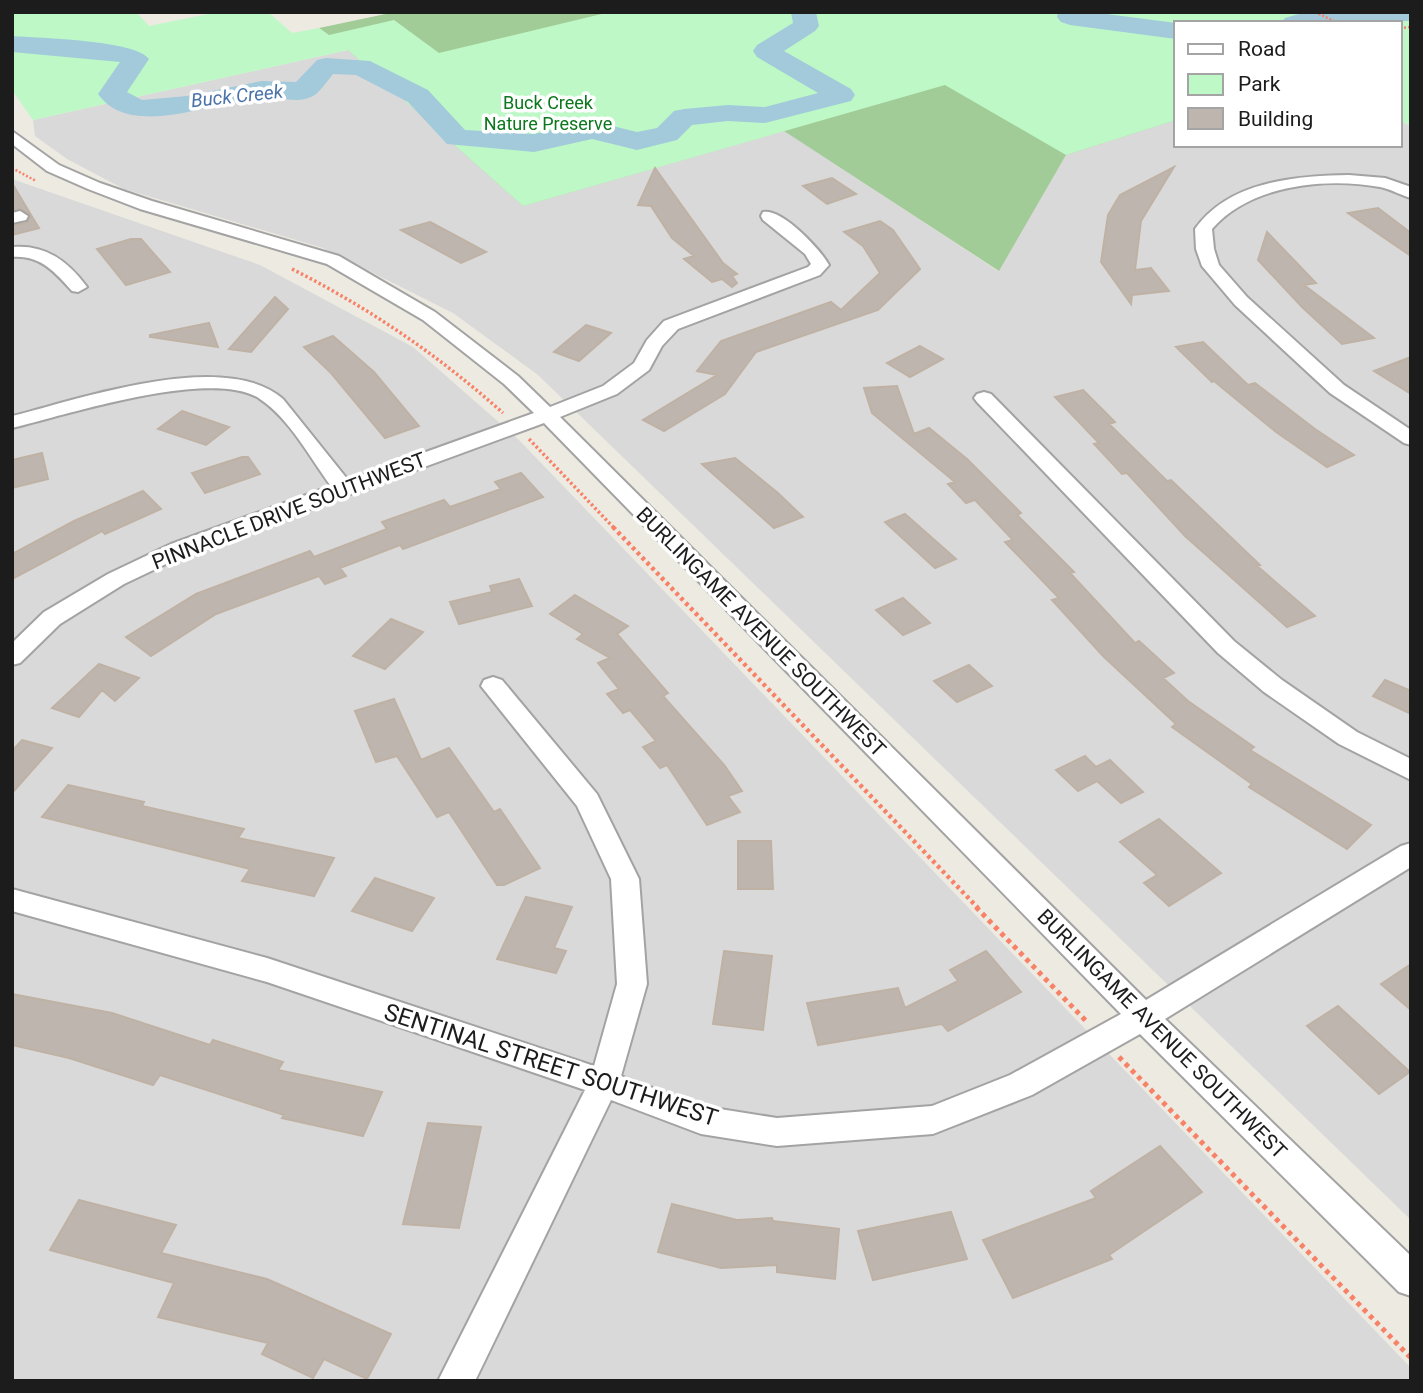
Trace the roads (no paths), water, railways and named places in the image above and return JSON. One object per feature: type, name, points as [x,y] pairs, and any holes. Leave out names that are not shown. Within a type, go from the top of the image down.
[{"type":"street","name":"BURLINGAME AVENUE SOUTHWEST","points":[[12,136],[53,168],[94,186],[146,205],[332,260],[429,316],[511,380],[1143,1017],[1411,1280]]},
{"type":"street","points":[[1411,193],[1387,183],[1350,179],[1291,185],[1259,192],[1231,203],[1213,216],[1203,229],[1205,249],[1211,266],[1248,308],[1337,390],[1411,439]]},
{"type":"street","name":"PINNACLE DRIVE SOUTHWEST","points":[[12,657],[52,618],[116,579],[179,549],[610,390],[642,366],[654,344],[671,325],[814,271],[820,265],[812,251],[769,216]]},
{"type":"street","points":[[12,251],[24,250],[44,254],[53,259],[78,287]]},
{"type":"street","points":[[12,422],[157,388],[210,380],[243,383],[265,392],[344,489]]},
{"type":"street","points":[[984,398],[1226,647],[1273,686],[1348,738],[1411,771]]},
{"type":"street","points":[[456,1381],[604,1083],[632,985],[625,879],[588,801],[494,686]]},
{"type":"street","name":"SENTINAL STREET SOUTHWEST","points":[[12,900],[267,970],[604,1083],[701,1120],[777,1132],[933,1120],[1021,1085],[1143,1017],[1411,853]]},
{"type":"waterway","name":"Buck Creek","points":[[12,44],[119,53],[136,59],[112,94],[137,109],[187,104],[262,89],[303,91],[326,66],[361,67],[418,96],[457,138],[534,143],[592,130],[637,141],[667,134],[684,117],[728,113],[765,115],[841,95],[766,51],[806,26],[803,12]]},
{"type":"waterway","name":"Buck Creek","points":[[1071,12],[1070,17],[1174,31]]},
{"type":"waterway","name":"Buck Creek","points":[[1302,21],[1338,15],[1411,13]]},
{"type":"park label","name":"Buck Creek Nature Preserve","points":[[548,112]]}]
